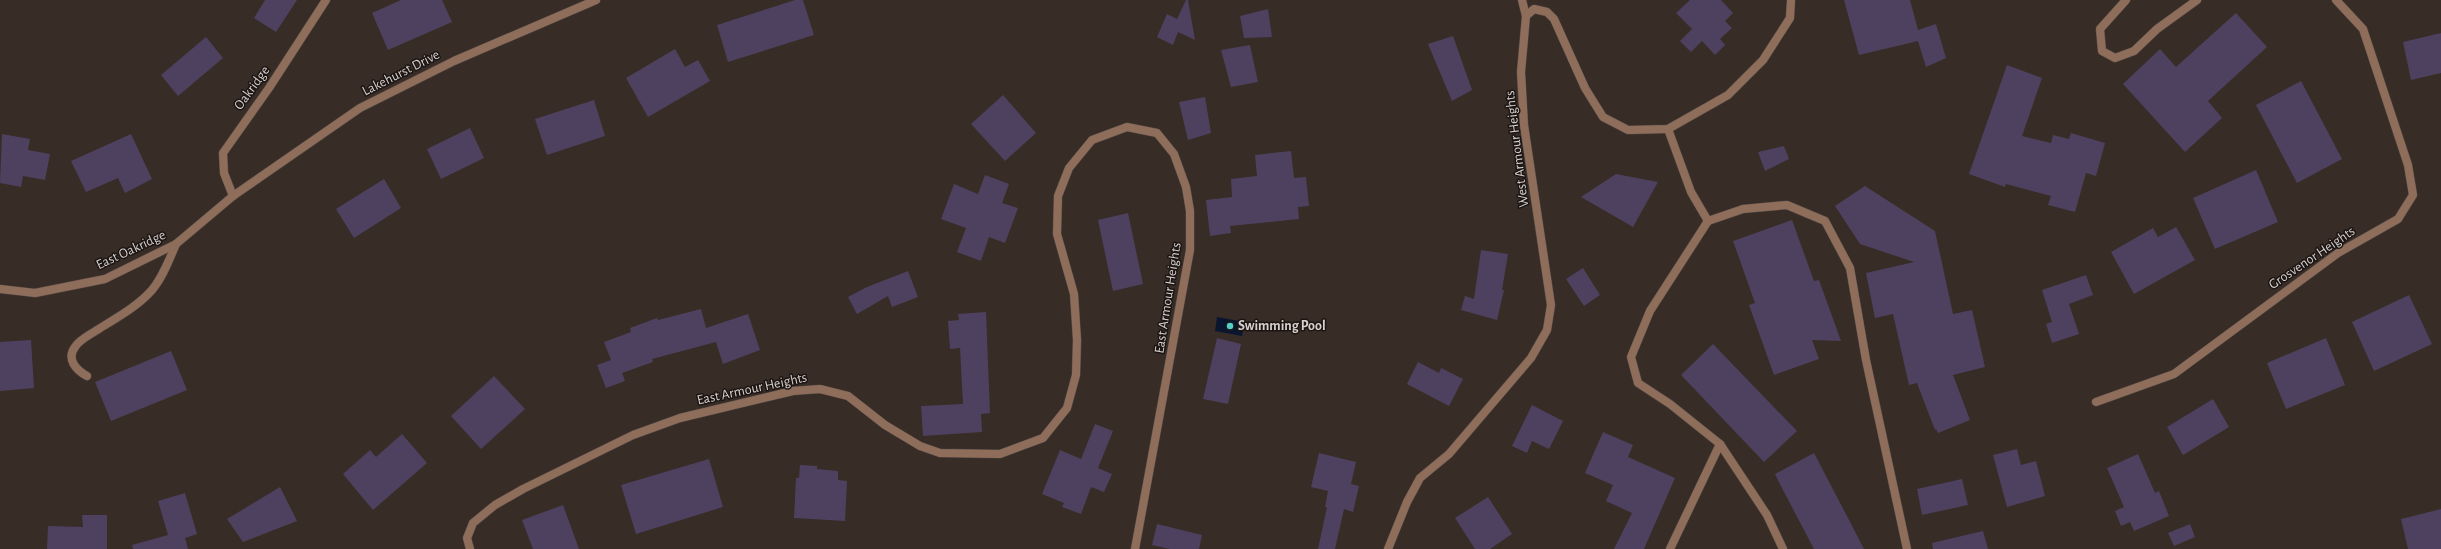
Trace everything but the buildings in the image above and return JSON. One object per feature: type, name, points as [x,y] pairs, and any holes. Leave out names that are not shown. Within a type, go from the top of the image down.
[{"type":"street","name":"Oakridge","points":[[233,196],[224,173],[223,153],[269,88],[326,0]]},
{"type":"street","name":"Lakehurst Drive","points":[[233,196],[360,108],[454,61],[596,0]]},
{"type":"street","name":"West Armour Heights","points":[[1388,549],[1407,502],[1420,478],[1450,454],[1531,358],[1547,330],[1551,305],[1524,125],[1521,72],[1526,16],[1522,0]]},
{"type":"street","points":[[1526,16],[1534,9],[1547,12],[1554,19],[1585,88],[1603,117],[1628,130],[1668,129],[1728,95],[1763,60],[1790,18],[1791,0]]},
{"type":"street","points":[[2126,0],[2100,29],[2102,50],[2115,58],[2134,52],[2157,29],[2197,0]]},
{"type":"street","name":"Grosvenor Heights","points":[[2096,402],[2174,374],[2338,253],[2398,219],[2406,207],[2413,195],[2408,165],[2363,29],[2336,0]]},
{"type":"street","name":"East Armour Heights","points":[[470,549],[467,538],[473,523],[496,505],[523,488],[633,434],[680,418],[794,391],[820,388],[848,396],[885,425],[920,446],[940,453],[1000,454],[1043,438],[1067,408],[1076,375],[1077,340],[1074,294],[1057,234],[1058,196],[1069,168],[1092,140],[1127,127],[1157,133],[1174,154],[1186,187],[1190,212],[1190,250],[1135,549]]},
{"type":"street","points":[[1668,129],[1691,192],[1708,221]]},
{"type":"street","name":"East Oakridge","points":[[0,290],[35,293],[105,279],[176,244],[233,196]]},
{"type":"street","points":[[1783,549],[1767,515],[1720,444],[1670,404],[1638,382],[1631,357],[1650,311],[1708,221],[1743,209],[1787,205],[1825,221],[1850,268],[1866,360],[1907,549]]},
{"type":"street","points":[[87,376],[79,372],[74,366],[72,352],[75,346],[132,308],[152,290],[166,268],[176,244]]},
{"type":"street","points":[[1670,549],[1720,444]]},
{"type":"water","name":"Swimming Pool","points":[[1217,317],[1245,322],[1242,336],[1215,331]]},
{"type":"place","name":"Swimming Pool","points":[[1230,326]]}]
